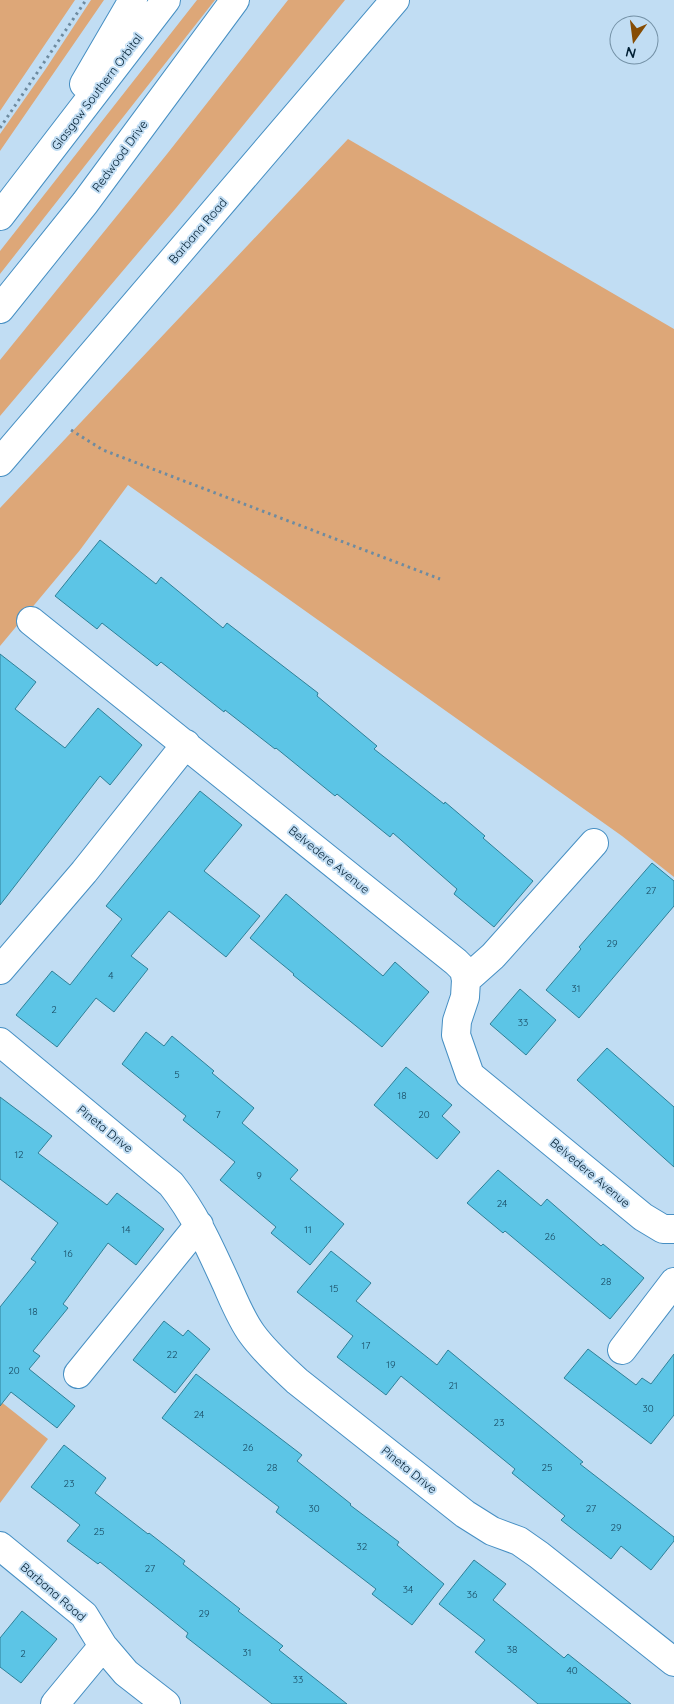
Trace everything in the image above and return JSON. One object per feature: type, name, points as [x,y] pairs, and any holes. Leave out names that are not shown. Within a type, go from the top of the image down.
[{"type":"main road","points":[[0,216],[27,183],[133,0]]},
{"type":"main road","name":"Glasgow Southern Orbital","points":[[27,183],[166,0]]},
{"type":"main road","name":"Redwood Drive","points":[[0,308],[86,203],[235,0]]},
{"type":"main road","name":"Barbana Road","points":[[0,462],[395,0]]},
{"type":"main road","name":"Belvedere Avenue","points":[[30,621],[456,962],[464,970],[466,980],[465,997],[457,1021],[456,1035],[470,1075],[643,1217],[663,1229],[674,1229]]},
{"type":"main road","points":[[0,970],[84,872],[186,744]]},
{"type":"main road","points":[[466,980],[493,956],[594,843]]},
{"type":"main road","name":"Pineta Drive","points":[[0,1042],[171,1184],[187,1204],[199,1225],[244,1321],[252,1334],[297,1381],[465,1514],[492,1531],[519,1541],[530,1548],[674,1662]]},
{"type":"main road","points":[[78,1374],[199,1225]]},
{"type":"main road","points":[[622,1350],[674,1282]]},
{"type":"main road","name":"Barbana Road","points":[[0,1546],[84,1615],[103,1646],[126,1672],[166,1704]]},
{"type":"main road","points":[[55,1704],[103,1646]]},
{"type":"path","points":[[0,128],[86,0]]},
{"type":"path","points":[[42,412],[103,450],[440,579]]},
{"type":"shaded area","points":[[0,0],[75,0],[0,111]]},
{"type":"shaded area","points":[[91,0],[104,0],[0,151],[0,134]]},
{"type":"shaded area","points":[[197,0],[215,0],[0,274],[0,251]]},
{"type":"shaded area","points":[[288,0],[345,0],[176,208],[0,416],[0,360],[167,154]]},
{"type":"shaded area","points":[[348,139],[674,329],[674,877],[622,836],[128,485],[80,550],[0,646],[0,508]]},
{"type":"shaded area","points":[[0,1401],[48,1439],[0,1503]]},
{"type":"building","points":[[100,540],[156,584],[161,577],[223,628],[227,623],[318,693],[317,696],[377,746],[374,749],[444,804],[445,802],[533,881],[494,927],[454,894],[457,889],[393,833],[390,837],[337,794],[335,796],[276,748],[225,710],[224,712],[161,662],[157,666],[102,623],[97,629],[55,596]]},
{"type":"building","points":[[0,654],[36,682],[15,709],[65,748],[98,708],[142,745],[110,785],[100,776],[0,905]]},
{"type":"building","points":[[200,791],[242,825],[204,871],[260,916],[226,957],[169,911],[131,956],[148,969],[114,1012],[96,998],[57,1047],[16,1015],[52,971],[70,985],[122,919],[106,906]]},
{"type":"building","points":[[652,863],[674,881],[674,906],[579,1018],[546,990],[581,949],[579,947]]},
{"type":"building","points":[[286,894],[383,976],[395,962],[429,992],[382,1047],[250,938]]},
{"type":"building","points":[[520,989],[556,1020],[526,1055],[490,1024]]},
{"type":"building","points":[[146,1032],[164,1046],[172,1036],[254,1108],[242,1123],[298,1170],[290,1179],[344,1224],[310,1265],[271,1233],[276,1227],[220,1180],[235,1162],[183,1120],[186,1116],[122,1064]]},
{"type":"building","points":[[607,1048],[674,1107],[674,1167],[577,1080]]},
{"type":"building","points":[[406,1067],[452,1105],[442,1116],[460,1132],[437,1159],[374,1105]]},
{"type":"building","points":[[0,1097],[52,1136],[38,1153],[107,1205],[117,1193],[164,1229],[136,1265],[108,1243],[63,1304],[68,1308],[33,1351],[40,1356],[29,1369],[75,1406],[57,1428],[11,1392],[0,1406],[0,1307],[36,1262],[31,1259],[58,1223],[0,1179]]},
{"type":"building","points":[[498,1170],[541,1206],[547,1199],[601,1246],[603,1244],[644,1278],[610,1319],[505,1231],[503,1233],[467,1203]]},
{"type":"building","points":[[331,1251],[371,1283],[356,1301],[437,1365],[448,1350],[583,1462],[580,1464],[674,1537],[674,1541],[651,1570],[621,1546],[611,1559],[561,1520],[565,1516],[512,1473],[515,1469],[401,1376],[386,1395],[337,1357],[353,1336],[297,1292]]},
{"type":"building","points":[[164,1321],[183,1336],[188,1330],[210,1349],[175,1393],[133,1360]]},
{"type":"building","points":[[588,1349],[636,1385],[642,1378],[651,1384],[674,1354],[674,1415],[651,1444],[564,1378]]},
{"type":"building","points":[[196,1374],[302,1455],[297,1461],[399,1542],[397,1545],[444,1584],[412,1625],[372,1594],[376,1589],[276,1512],[279,1507],[162,1418]]},
{"type":"building","points":[[64,1445],[106,1478],[95,1493],[185,1561],[183,1564],[283,1646],[279,1650],[347,1704],[272,1704],[186,1637],[188,1633],[100,1562],[98,1564],[67,1541],[80,1525],[31,1487]]},
{"type":"building","points":[[474,1560],[506,1584],[493,1600],[564,1658],[568,1654],[631,1704],[538,1704],[475,1652],[485,1640],[439,1604]]},
{"type":"building","points":[[22,1611],[57,1639],[21,1683],[0,1667],[0,1638]]}]
